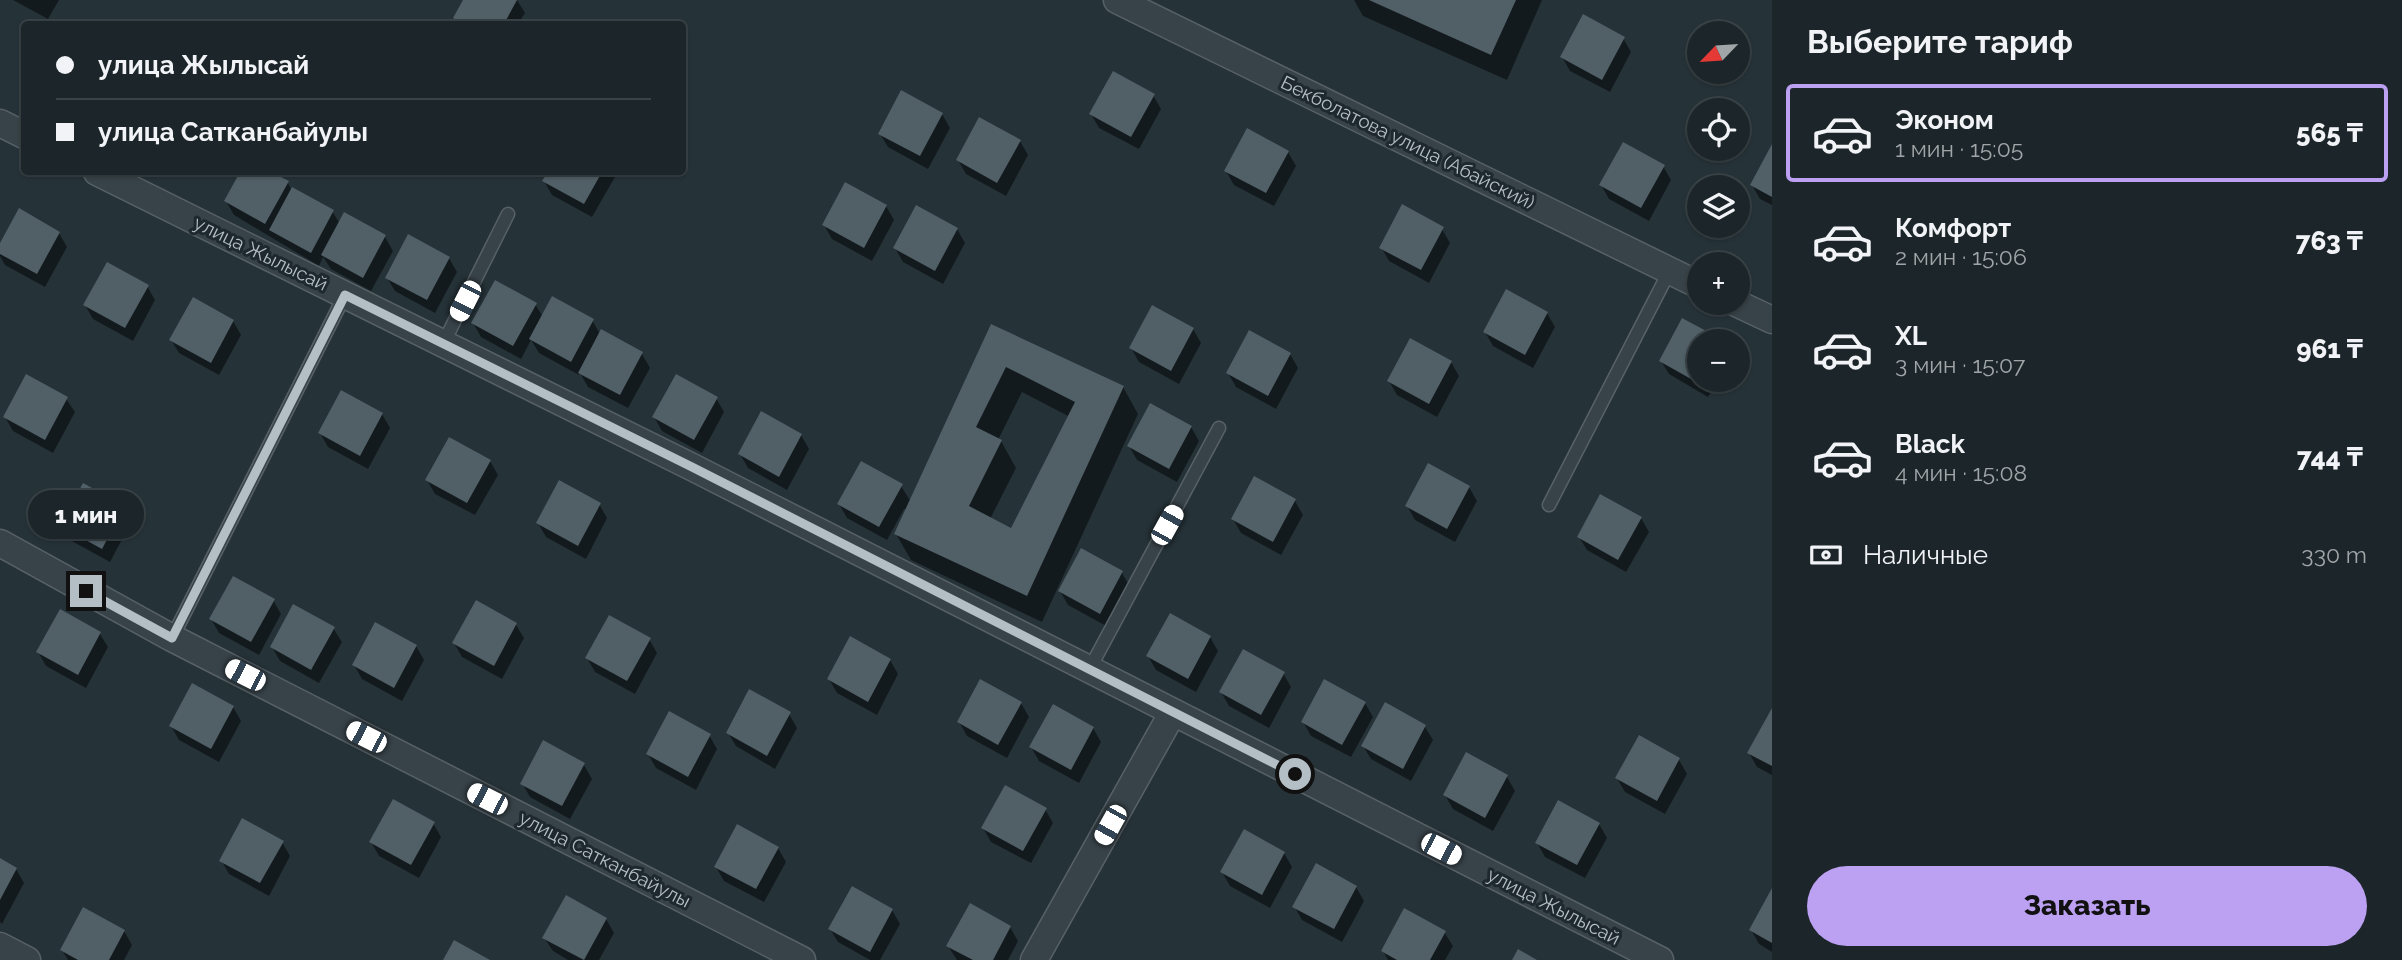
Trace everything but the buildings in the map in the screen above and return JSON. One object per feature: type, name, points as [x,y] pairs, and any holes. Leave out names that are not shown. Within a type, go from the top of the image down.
[{"type":"street","name":"Бекболатова улица (Абайский)","points":[[1116,0],[1687,279]]},
{"type":"street","points":[[0,123],[21,134]]},
{"type":"street","name":"улица Жылысай","points":[[103,175],[692,467],[1660,960]]},
{"type":"street","points":[[1750,309],[1772,320]]},
{"type":"street","name":"улица Сатканбайулы","points":[[0,543],[172,638],[802,960]]},
{"type":"street","points":[[1034,960],[1173,712]]},
{"type":"street","points":[[0,946],[27,960]]},
{"type":"lane","points":[[443,344],[508,214]]},
{"type":"lane","points":[[1549,505],[1670,270]]},
{"type":"lane","points":[[172,638],[345,295]]},
{"type":"lane","points":[[1089,670],[1219,428]]},
{"type":"route","points":[[86,591],[172,638],[345,295],[692,467],[1295,774]]}]
